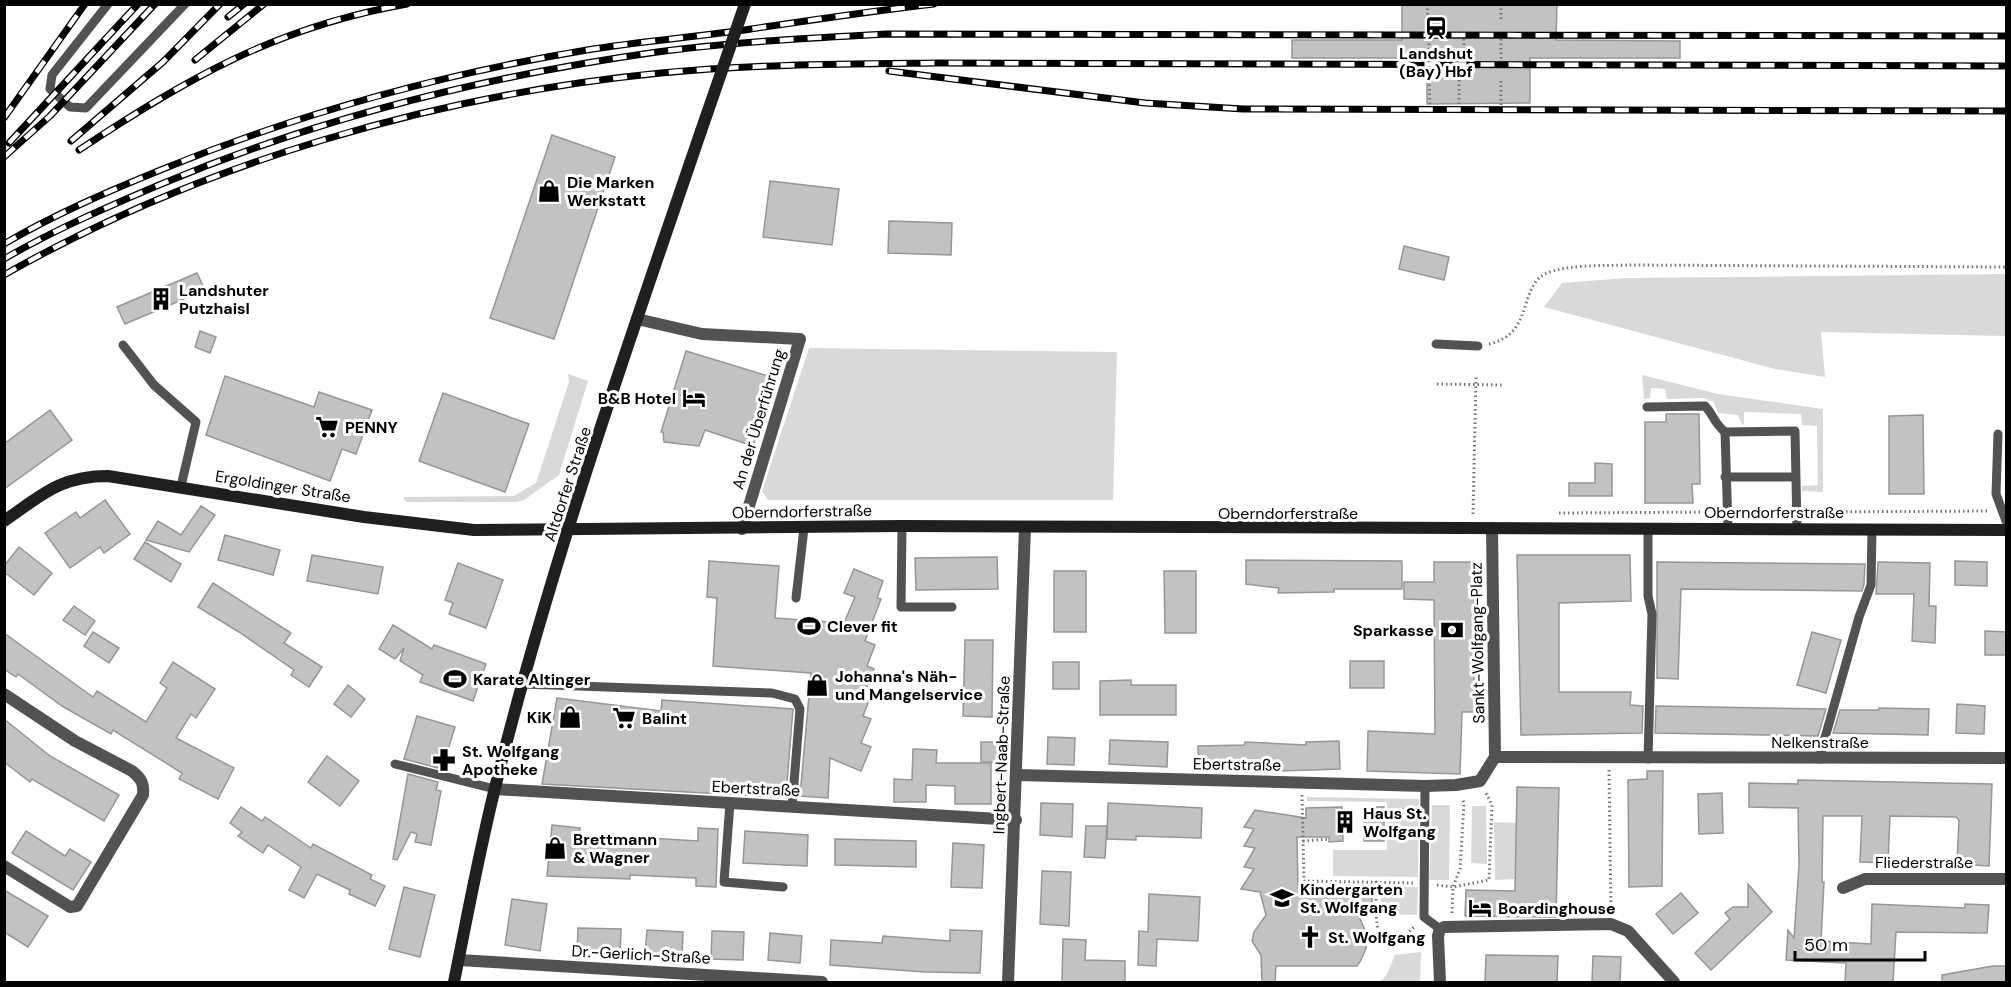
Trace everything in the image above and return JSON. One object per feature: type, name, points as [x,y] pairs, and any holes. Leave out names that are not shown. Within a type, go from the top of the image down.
[{"type":"main road","name":"Altdorfer Straße","points":[[454,982],[495,789],[523,684],[569,530],[637,319],[745,4]]},
{"type":"main road","name":"Ergoldinger Straße","points":[[4,521],[56,485],[76,477],[108,476],[364,517],[474,530],[569,530]]},
{"type":"main road","name":"Oberndorferstraße","points":[[569,530],[902,526],[2007,530]]},
{"type":"street","name":"An der Überführung","points":[[637,319],[702,334],[800,339],[742,529]]},
{"type":"street","name":"Ingbert-Naab-Straße","points":[[1008,982],[1016,820],[1025,528]]},
{"type":"street","name":"Sankt-Wolfgang-Platz","points":[[1492,528],[1495,757]]},
{"type":"street","points":[[4,694],[75,741],[132,771],[140,777],[144,785],[143,795],[79,903],[74,907],[4,866]]},
{"type":"street","points":[[1456,785],[1480,781],[1495,757],[1609,759]]},
{"type":"street","name":"Nelkenstraße","points":[[1609,759],[2007,758]]},
{"type":"street","name":"Ebertstraße","points":[[1017,775],[1456,785]]},
{"type":"street","name":"Ebertstraße","points":[[495,789],[1016,820]]},
{"type":"street","name":"Fliederstraße","points":[[1843,888],[1865,879],[2007,879]]},
{"type":"street","points":[[1440,982],[1446,928],[1611,924],[1628,931],[1674,982]]},
{"type":"street","name":"Dr.-Gerlich-Straße","points":[[459,960],[727,979],[822,982]]},
{"type":"lane","points":[[108,4],[52,75],[50,89],[70,107],[86,108],[185,4]]},
{"type":"lane","points":[[1436,344],[1478,346]]},
{"type":"lane","points":[[123,345],[154,385],[196,422],[181,486]]},
{"type":"lane","points":[[1647,407],[1705,406],[1714,423],[1725,432],[1796,430],[1797,529]]},
{"type":"lane","points":[[1725,432],[1728,528]]},
{"type":"lane","points":[[1998,434],[1996,494],[2007,521]]},
{"type":"lane","points":[[1725,477],[1795,477]]},
{"type":"lane","points":[[902,526],[901,607],[952,607]]},
{"type":"lane","points":[[796,598],[804,528]]},
{"type":"lane","points":[[1648,528],[1648,596],[1652,615],[1648,759]]},
{"type":"lane","points":[[1819,759],[1859,617],[1871,585],[1872,529]]},
{"type":"lane","points":[[523,684],[772,693],[795,699],[800,709],[792,807]]},
{"type":"lane","points":[[395,764],[495,789]]},
{"type":"lane","points":[[1425,786],[1424,917],[1446,928]]},
{"type":"lane","points":[[730,803],[724,882],[783,887]]},
{"type":"path","points":[[1500,7],[1501,19]]},
{"type":"path","points":[[1428,19],[1429,8]]},
{"type":"path","points":[[1429,39],[1429,59]]},
{"type":"path","points":[[1464,39],[1461,51],[1464,59]]},
{"type":"path","points":[[1501,39],[1499,49],[1501,59]]},
{"type":"path","points":[[1430,80],[1430,104]]},
{"type":"path","points":[[1459,80],[1459,104]]},
{"type":"path","points":[[1501,81],[1499,92],[1501,105]]},
{"type":"path","points":[[1478,346],[1498,342],[1516,329],[1534,285],[1545,275],[1574,268],[1629,265],[2007,267]]},
{"type":"path","points":[[1473,511],[1476,375]]},
{"type":"path","points":[[1437,384],[1502,385]]},
{"type":"path","points":[[1547,528],[1560,512],[2002,511]]},
{"type":"path","points":[[1609,759],[1611,924]]},
{"type":"path","points":[[1302,782],[1304,881],[1376,881],[1452,887],[1489,880],[1492,805],[1480,781]]},
{"type":"path","points":[[1446,928],[1452,887],[1460,869],[1464,803],[1456,785]]},
{"type":"path","points":[[1303,841],[1329,839]]},
{"type":"path","points":[[1376,881],[1379,939]]},
{"type":"path","points":[[1366,941],[1407,934],[1424,917]]},
{"type":"shaded area","points":[[2006,274],[2006,336],[1821,332],[1825,377],[1775,369],[1544,307],[1562,283],[1627,278]]},
{"type":"shaded area","points":[[809,348],[1117,352],[1113,500],[768,500],[762,491]]},
{"type":"shaded area","points":[[568,374],[588,381],[559,475],[524,500],[517,502],[408,502],[404,500],[404,497],[514,496],[536,483],[569,382]]},
{"type":"shaded area","points":[[1642,375],[1718,394],[1823,409],[1823,492],[1802,491],[1802,486],[1818,485],[1817,426],[1802,425],[1801,414],[1744,412],[1744,425],[1738,415],[1718,413],[1714,402],[1703,398],[1667,399],[1665,389],[1651,388],[1650,398],[1644,399]]},
{"type":"shaded area","points":[[1307,797],[1419,799],[1418,877],[1333,876],[1333,850],[1387,850],[1387,802],[1307,801]]},
{"type":"shaded area","points":[[1432,805],[1450,805],[1449,880],[1429,880]]},
{"type":"shaded area","points":[[1472,806],[1486,806],[1487,864],[1471,863]]},
{"type":"shaded area","points":[[1494,822],[1516,823],[1515,879],[1495,880]]},
{"type":"shaded area","points":[[1381,887],[1418,887],[1417,915],[1381,914]]},
{"type":"shaded area","points":[[1421,952],[1420,982],[1379,982],[1386,976],[1395,955]]},
{"type":"building","points":[[1402,4],[1557,4],[1556,40],[1680,41],[1680,58],[1530,58],[1530,103],[1427,104],[1427,58],[1292,58],[1292,40],[1402,40]]},
{"type":"building","points":[[552,135],[615,157],[554,339],[490,318]]},
{"type":"building","points":[[770,181],[839,189],[832,245],[763,237]]},
{"type":"building","points":[[889,221],[952,223],[951,255],[888,253]]},
{"type":"building","points":[[1404,246],[1449,257],[1444,280],[1399,269]]},
{"type":"building","name":"Landshuter Putzhaisl","points":[[197,273],[205,290],[125,324],[117,307]]},
{"type":"building","points":[[200,331],[216,337],[210,353],[195,347]]},
{"type":"building","points":[[686,351],[775,378],[753,446],[705,430],[699,446],[664,442],[663,432],[661,432]]},
{"type":"building","points":[[225,376],[314,407],[319,392],[372,410],[356,454],[342,449],[330,481],[206,435]]},
{"type":"building","points":[[443,393],[529,424],[505,492],[419,461]]},
{"type":"building","points":[[50,410],[72,440],[4,489],[4,444]]},
{"type":"building","points":[[1666,414],[1699,414],[1700,484],[1692,484],[1693,503],[1645,503],[1645,422],[1666,422]]},
{"type":"building","points":[[1923,415],[1924,494],[1889,494],[1889,416]]},
{"type":"building","points":[[1595,463],[1612,464],[1612,496],[1569,496],[1569,483],[1595,483]]},
{"type":"building","points":[[105,500],[130,534],[104,553],[100,547],[70,568],[45,533],[76,512],[80,518]]},
{"type":"building","points":[[201,506],[215,515],[189,552],[146,540],[158,521],[181,535]]},
{"type":"building","points":[[225,535],[280,550],[273,575],[218,560]]},
{"type":"building","points":[[145,542],[181,564],[171,582],[134,559]]},
{"type":"building","points":[[19,547],[52,573],[34,595],[4,572],[4,566]]},
{"type":"building","points":[[312,555],[383,567],[378,594],[307,581]]},
{"type":"building","points":[[1517,555],[1630,555],[1631,601],[1559,603],[1559,692],[1631,692],[1630,705],[1643,706],[1642,733],[1521,735]]},
{"type":"building","points":[[997,557],[998,589],[916,590],[915,558]]},
{"type":"building","points":[[1246,560],[1402,561],[1402,589],[1334,589],[1334,592],[1278,593],[1279,588],[1246,584]]},
{"type":"building","points":[[709,561],[779,566],[775,618],[844,623],[855,597],[844,593],[854,569],[883,581],[877,598],[881,599],[865,641],[875,645],[867,666],[874,669],[865,691],[872,693],[863,716],[871,719],[861,743],[871,747],[861,771],[830,758],[828,798],[800,796],[811,673],[713,666],[717,598],[707,597]]},
{"type":"building","points":[[1955,561],[1987,562],[1987,586],[1955,585]]},
{"type":"building","points":[[1434,562],[1474,562],[1474,712],[1462,712],[1460,774],[1367,771],[1368,731],[1435,734],[1434,600],[1404,599],[1404,582],[1434,582]]},
{"type":"building","points":[[1657,562],[1865,564],[1864,584],[1862,591],[1681,589],[1678,679],[1657,678]]},
{"type":"building","points":[[1878,562],[1930,563],[1929,606],[1936,606],[1935,643],[1912,641],[1914,594],[1876,594]]},
{"type":"building","points":[[458,563],[503,580],[486,628],[449,614],[453,603],[445,600]]},
{"type":"building","points":[[1054,571],[1086,571],[1086,632],[1054,632]]},
{"type":"building","points":[[1164,571],[1196,571],[1196,633],[1165,633]]},
{"type":"building","points":[[213,583],[291,633],[284,643],[322,667],[309,687],[291,675],[294,670],[198,607]]},
{"type":"building","points":[[74,606],[95,621],[85,635],[63,620]]},
{"type":"building","points":[[393,625],[432,649],[434,645],[486,664],[473,701],[420,682],[423,675],[400,661],[404,648],[395,659],[379,649]]},
{"type":"building","points":[[1985,631],[2007,632],[2007,655],[1985,655]]},
{"type":"building","points":[[93,632],[119,648],[109,663],[84,646]]},
{"type":"building","points":[[1812,632],[1841,640],[1826,693],[1797,685]]},
{"type":"building","points":[[4,633],[93,697],[97,691],[146,722],[167,688],[160,683],[173,662],[215,689],[196,718],[191,714],[176,738],[234,768],[218,799],[179,779],[182,773],[113,730],[111,734],[62,706],[18,674],[16,677],[4,669]]},
{"type":"building","points":[[965,640],[993,640],[992,717],[963,716]]},
{"type":"building","points":[[1350,661],[1384,661],[1384,688],[1350,688]]},
{"type":"building","points":[[1053,662],[1079,662],[1079,689],[1053,689]]},
{"type":"building","points":[[1131,680],[1131,685],[1176,685],[1176,715],[1100,715],[1100,681]]},
{"type":"building","points":[[348,685],[365,699],[351,717],[334,704]]},
{"type":"building","points":[[557,698],[661,711],[662,700],[793,709],[786,795],[778,795],[778,797],[542,784]]},
{"type":"building","points":[[1957,704],[1985,706],[1984,734],[1956,733]]},
{"type":"building","points":[[1656,706],[1826,709],[1818,736],[1655,733]]},
{"type":"building","points":[[1879,708],[1929,709],[1928,735],[1833,733],[1840,710],[1878,710]]},
{"type":"building","points":[[417,716],[455,727],[442,769],[404,759]]},
{"type":"building","points":[[4,719],[50,756],[119,795],[104,821],[32,779],[30,782],[4,762]]},
{"type":"building","points":[[1048,737],[1075,738],[1074,765],[1047,764]]},
{"type":"building","points":[[1110,740],[1168,742],[1167,767],[1109,764]]},
{"type":"building","points":[[1339,741],[1340,769],[1279,771],[1199,769],[1198,746],[1244,745],[1245,742],[1306,745],[1306,742]]},
{"type":"building","points":[[981,742],[1003,742],[1003,762],[981,762]]},
{"type":"building","points":[[913,749],[937,750],[936,763],[991,763],[991,804],[955,804],[955,786],[926,785],[926,802],[894,802],[894,779],[912,780]]},
{"type":"building","points":[[327,756],[359,781],[340,806],[308,782]]},
{"type":"building","points":[[1647,771],[1663,771],[1662,886],[1629,887],[1628,780],[1647,779]]},
{"type":"building","points":[[408,774],[438,782],[436,790],[441,791],[431,845],[415,842],[417,834],[411,832],[397,860],[393,859]]},
{"type":"building","points":[[1798,780],[1992,784],[1989,866],[1957,864],[1959,820],[1956,817],[1890,816],[1888,863],[1860,862],[1862,816],[1823,816],[1822,882],[1824,882],[1821,941],[1871,944],[1872,904],[1965,908],[1965,904],[1989,905],[1987,933],[1896,932],[1893,982],[1845,982],[1846,963],[1786,960],[1788,930],[1794,938],[1799,865],[1798,808],[1749,807],[1749,783],[1798,784]]},
{"type":"building","points":[[1517,787],[1559,788],[1556,917],[1465,916],[1466,890],[1515,891]]},
{"type":"building","points":[[1722,793],[1723,833],[1699,834],[1698,794]]},
{"type":"building","points":[[1041,803],[1073,804],[1072,837],[1040,835]]},
{"type":"building","points":[[1108,803],[1202,808],[1201,838],[1136,836],[1136,840],[1107,839]]},
{"type":"building","points":[[241,807],[262,821],[265,817],[311,848],[313,844],[372,875],[370,879],[385,886],[375,906],[349,894],[350,890],[317,874],[304,898],[289,890],[301,867],[268,845],[263,853],[238,836],[242,832],[230,823]]},
{"type":"building","points":[[1342,807],[1343,841],[1329,842],[1329,837],[1297,837],[1298,887],[1355,889],[1355,885],[1372,886],[1372,907],[1355,906],[1366,933],[1366,948],[1361,960],[1357,966],[1276,966],[1275,982],[1262,982],[1261,955],[1252,941],[1254,932],[1266,915],[1260,892],[1241,889],[1254,869],[1244,867],[1255,848],[1244,846],[1254,829],[1244,827],[1255,810],[1306,818],[1306,808]]},
{"type":"building","points":[[1365,807],[1384,807],[1384,841],[1364,841]]},
{"type":"building","points":[[552,825],[580,828],[578,843],[648,846],[649,838],[698,841],[698,828],[718,829],[716,887],[696,886],[696,878],[630,875],[630,879],[547,876]]},
{"type":"building","points":[[1086,826],[1107,826],[1105,858],[1084,857]]},
{"type":"building","points":[[26,831],[65,856],[70,849],[91,862],[73,890],[12,853]]},
{"type":"building","points":[[745,831],[808,835],[807,866],[743,863]]},
{"type":"building","points":[[835,839],[916,841],[916,867],[835,865]]},
{"type":"building","points":[[953,843],[984,845],[982,888],[951,887]]},
{"type":"building","points":[[1042,871],[1071,872],[1069,926],[1040,924]]},
{"type":"building","points":[[1748,884],[1772,912],[1711,970],[1695,953],[1730,919],[1725,913],[1733,907],[1748,907]]},
{"type":"building","points":[[404,887],[435,895],[420,957],[389,949]]},
{"type":"building","points":[[4,890],[48,916],[28,947],[4,932]]},
{"type":"building","points":[[1681,893],[1698,913],[1673,934],[1656,914]]},
{"type":"building","points":[[1149,894],[1200,897],[1198,941],[1157,939],[1156,966],[1138,965],[1139,931],[1148,932]]},
{"type":"building","points":[[512,899],[547,904],[540,951],[505,945]]},
{"type":"building","points":[[578,928],[621,929],[620,955],[577,953]]},
{"type":"building","points":[[647,930],[683,932],[682,957],[645,954]]},
{"type":"building","points":[[950,930],[982,931],[980,973],[925,972],[830,965],[831,940],[882,943],[883,936],[950,941]]},
{"type":"building","points":[[712,931],[744,932],[743,960],[711,959]]},
{"type":"building","points":[[770,933],[802,936],[800,963],[768,960]]},
{"type":"building","points":[[1063,939],[1086,940],[1085,960],[1125,961],[1125,982],[1062,982]]},
{"type":"building","points":[[1486,955],[1558,956],[1557,982],[1485,982]]},
{"type":"building","points":[[1593,956],[1621,957],[1620,982],[1592,982]]},
{"type":"building","points":[[1993,966],[2007,966],[2007,982],[1942,982],[1942,975]]},
{"type":"railway","points":[[4,118],[85,4]]},
{"type":"railway","points":[[9,143],[138,4]]},
{"type":"railway","points":[[4,157],[50,116],[155,4]]},
{"type":"railway","points":[[71,141],[163,62],[220,4]]},
{"type":"railway","points":[[228,17],[244,4]]},
{"type":"railway","points":[[195,60],[264,4]]},
{"type":"railway","points":[[79,150],[196,78],[274,41],[316,26],[407,4]]},
{"type":"railway","points":[[4,244],[82,204],[214,149],[318,114],[425,84],[587,50],[934,4]]},
{"type":"railway","points":[[4,259],[100,210],[219,161],[280,139],[404,102],[466,87],[529,73],[657,52],[772,41],[887,34],[2006,36]]},
{"type":"railway","points":[[4,275],[80,235],[158,199],[322,140],[406,117],[491,98],[576,83],[661,73],[765,66],[939,63],[2006,66]]},
{"type":"railway","points":[[889,71],[1145,103],[1243,109],[2006,111]]},
{"type":"place","name":"Landshut (Bay) Hbf","points":[[1436,28]]},
{"type":"place","name":"Die Marken Werkstatt","points":[[549,191]]},
{"type":"place","name":"Landshuter Putzhaisl","points":[[161,299]]},
{"type":"place","name":"B&B Hotel","points":[[694,398]]},
{"type":"place","name":"PENNY","points":[[327,427]]},
{"type":"place","name":"Clever fit","points":[[809,626]]},
{"type":"place","name":"Sparkasse","points":[[1452,630]]},
{"type":"place","name":"Karate Altinger","points":[[455,679]]},
{"type":"place","name":"Johanna's Näh- und Mangelservice","points":[[817,685]]},
{"type":"place","name":"KiK","points":[[570,717]]},
{"type":"place","name":"Balint","points":[[624,718]]},
{"type":"place","name":"St. Wolfgang Apotheke","points":[[444,760]]},
{"type":"place","name":"Haus St. Wolfgang","points":[[1345,822]]},
{"type":"place","name":"Brettmann & Wagner","points":[[555,848]]},
{"type":"place","name":"Kindergarten St. Wolfgang","points":[[1282,898]]},
{"type":"place","name":"Boardinghouse","points":[[1480,908]]},
{"type":"place","name":"St. Wolfgang","points":[[1310,937]]}]
